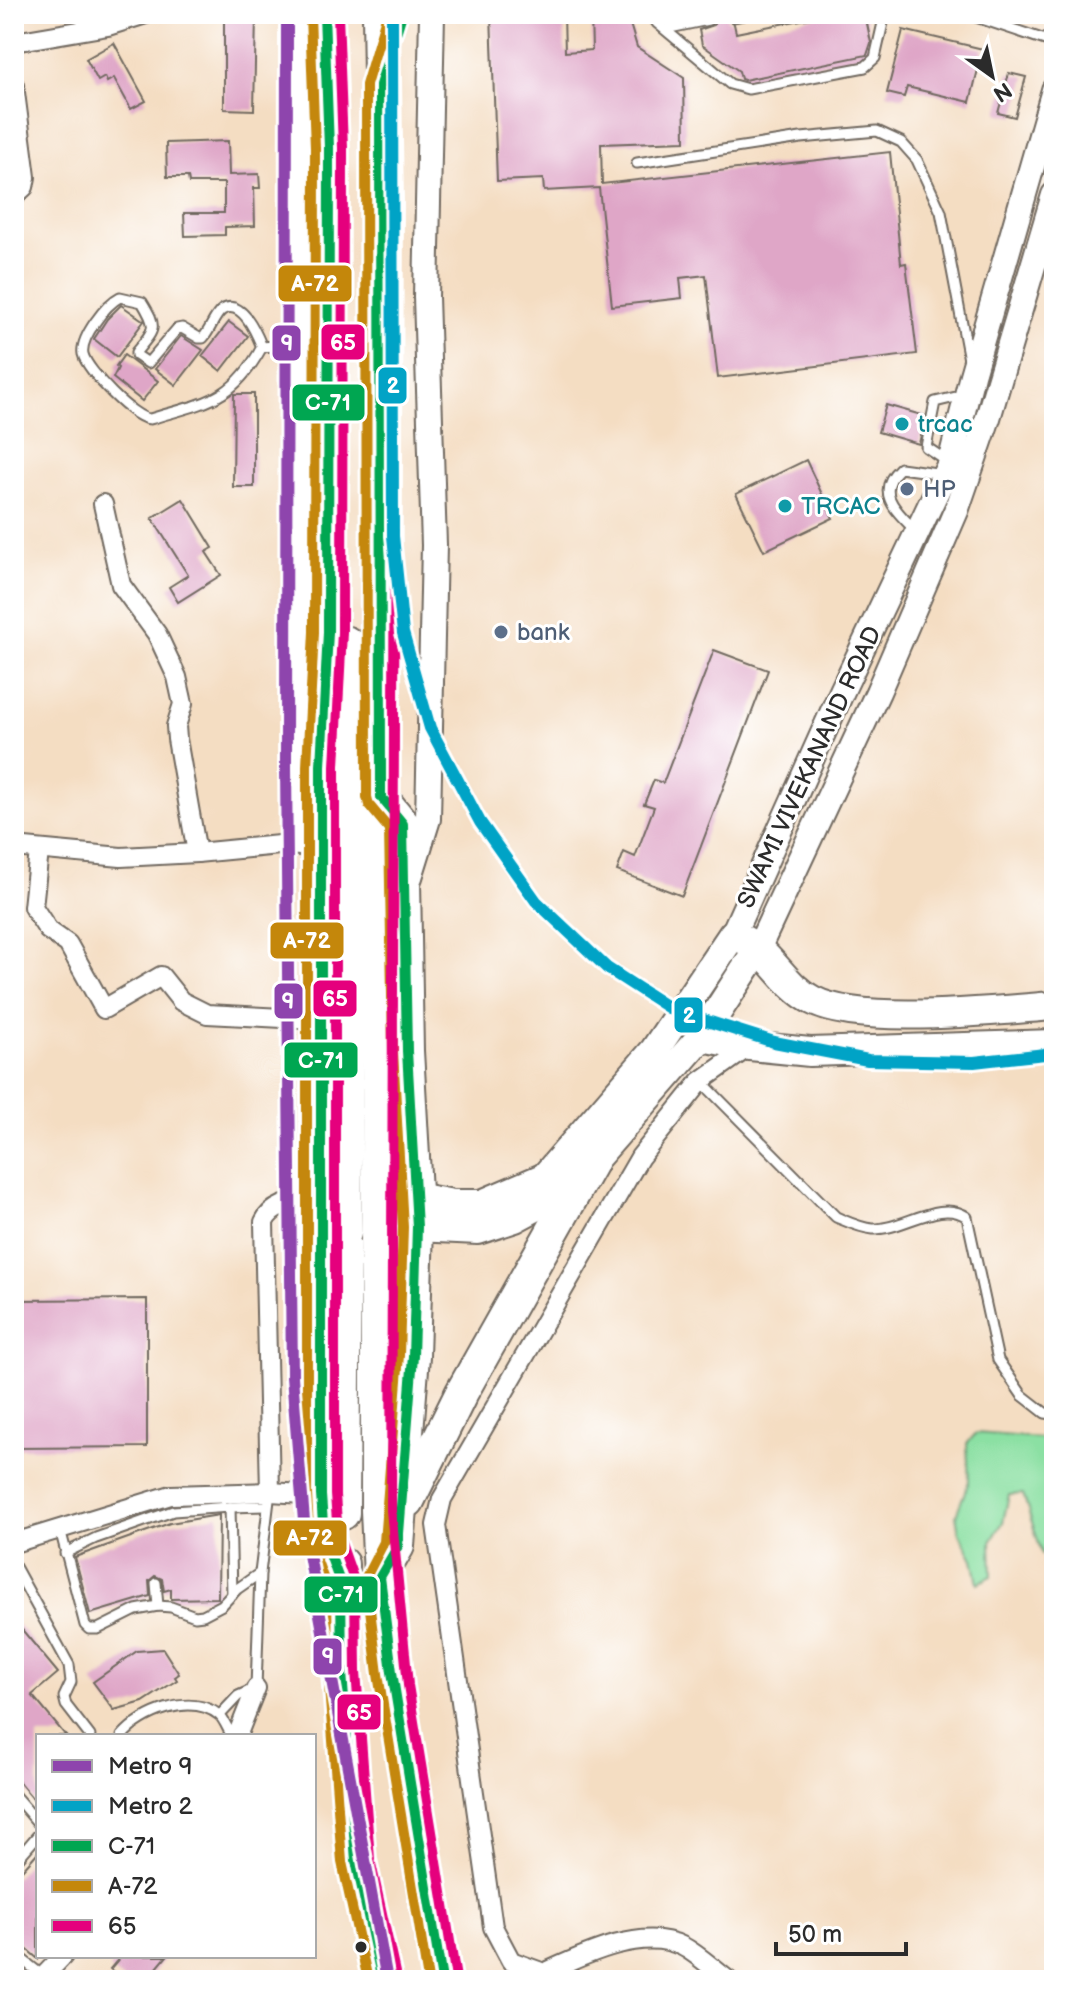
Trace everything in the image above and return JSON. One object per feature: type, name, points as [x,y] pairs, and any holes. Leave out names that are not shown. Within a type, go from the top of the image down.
[{"type":"highway","points":[[326,14],[343,69]]},
{"type":"highway","points":[[326,14],[329,148],[328,632],[321,766],[310,842],[320,1020],[321,1495],[324,1538],[341,1585]]},
{"type":"highway","points":[[345,14],[349,813],[342,1672],[356,1861],[382,1980]]},
{"type":"highway","points":[[379,14],[382,201],[377,1510],[380,1577],[392,1672],[442,1980]]},
{"type":"highway","points":[[380,85],[402,14]]},
{"type":"highway","points":[[380,1577],[398,1546],[413,1356],[416,1212],[407,1051],[403,824],[381,797]]},
{"type":"highway","points":[[310,842],[349,813]]},
{"type":"highway","points":[[399,1518],[462,1392],[591,1163]]},
{"type":"main road","points":[[733,934],[758,949],[790,985],[812,1000],[838,1010],[945,1013],[1054,1006]]},
{"type":"main road","name":"SWAMI VIVEKANAND ROAD","points":[[416,1212],[453,1204],[482,1204],[545,1177],[654,1051],[733,934]]},
{"type":"main road","name":"SWAMI VIVEKANAND ROAD","points":[[320,1204],[416,1212],[478,1230],[515,1218],[554,1197],[591,1163],[701,1037],[758,949]]},
{"type":"main road","points":[[827,1052],[838,1010]]},
{"type":"main road","points":[[701,1037],[750,1046],[827,1052],[1054,1044]]},
{"type":"street","points":[[14,42],[80,23],[146,14]]},
{"type":"street","points":[[14,847],[121,857],[310,842],[294,14]]},
{"type":"street","points":[[405,895],[428,819],[434,545],[426,297],[432,14]]},
{"type":"street","points":[[14,85],[26,177],[19,191]]},
{"type":"street","name":"SWAMI VIVEKANAND ROAD","points":[[733,934],[842,691],[948,469],[1054,90]]},
{"type":"street","points":[[1023,195],[1053,200]]},
{"type":"street","name":"SWAMI VIVEKANAND ROAD","points":[[758,949],[878,692],[956,511],[988,418],[1053,200]]},
{"type":"street","points":[[970,384],[998,380]]},
{"type":"street","points":[[103,504],[121,585],[157,634],[177,677],[183,704],[176,726],[177,739],[197,853]]},
{"type":"street","points":[[39,851],[33,907],[48,930],[68,944],[104,1009],[161,976],[181,1001],[207,1014],[320,1020]]},
{"type":"street","points":[[728,1980],[681,1945],[654,1939],[599,1948],[544,1973],[511,1961],[493,1927],[436,1525],[442,1499],[640,1157],[701,1081],[750,1046]]},
{"type":"street","points":[[268,1499],[264,1222],[267,1215],[277,1208],[320,1204]]},
{"type":"street","points":[[14,1543],[60,1529],[117,1521],[171,1495],[268,1499],[321,1495]]},
{"type":"street","points":[[235,1734],[256,1688]]},
{"type":"street","points":[[42,1978],[61,1958]]},
{"type":"lane","points":[[651,14],[730,84],[748,89],[872,63],[885,14]]},
{"type":"lane","points":[[734,17],[749,14]]},
{"type":"lane","points":[[967,14],[1054,43]]},
{"type":"lane","points":[[665,29],[708,20]]},
{"type":"lane","points":[[637,163],[801,138],[877,131],[901,142],[917,160],[941,212],[970,384]]},
{"type":"lane","points":[[120,297],[142,302],[153,319],[154,328],[136,352],[148,363],[177,329],[182,328],[203,338],[220,311],[232,308],[241,312],[255,327],[262,347],[252,366],[220,397],[150,419],[142,419],[118,399],[83,353],[84,341],[107,305],[120,297]]},
{"type":"lane","points":[[262,347],[298,344]]},
{"type":"lane","points":[[918,533],[894,509],[887,487],[891,477],[900,468],[948,469]]},
{"type":"lane","points":[[701,1081],[836,1217],[876,1229],[952,1210],[967,1217],[998,1360],[1022,1395],[1045,1413],[1054,1414]]},
{"type":"lane","points":[[65,1553],[117,1521],[173,1511],[230,1507],[268,1499],[260,1573],[256,1688],[238,1696],[220,1715]]},
{"type":"lane","points":[[230,1507],[232,1595]]},
{"type":"lane","points":[[60,1529],[85,1625],[89,1629],[98,1629],[136,1610],[158,1606],[171,1607],[195,1616],[214,1610],[260,1573]]},
{"type":"lane","points":[[14,1565],[72,1673],[64,1697],[66,1705],[88,1734]]},
{"type":"lane","points":[[14,1589],[23,1582]]},
{"type":"lane","points":[[156,1583],[158,1606]]},
{"type":"lane","points":[[124,1734],[140,1721],[182,1705],[200,1706],[220,1715],[233,1734]]},
{"type":"lane","points":[[14,1795],[36,1821]]},
{"type":"lane","points":[[14,1863],[36,1837]]},
{"type":"lane","points":[[14,1953],[42,1978]]},
{"type":"green space","points":[[976,1433],[1054,1439],[1054,1555],[1042,1554],[1023,1494],[1009,1495],[1003,1522],[991,1542],[992,1576],[978,1583],[973,1559],[959,1533],[956,1515],[969,1481],[967,1444]]},
{"type":"building","points":[[224,14],[256,15],[254,110],[224,109]]},
{"type":"building","points":[[491,14],[564,14],[565,52],[592,50],[591,14],[627,14],[637,47],[684,78],[685,141],[601,144],[602,184],[890,152],[901,264],[906,263],[917,354],[718,378],[706,275],[680,278],[682,298],[612,306],[599,188],[544,191],[543,179],[497,181]]},
{"type":"building","points":[[712,14],[727,14],[736,33],[831,14],[865,14],[871,43],[867,55],[744,80],[739,71],[702,45],[699,30],[714,25]]},
{"type":"building","points":[[903,30],[983,49],[970,102],[907,87],[904,97],[887,93]]},
{"type":"building","points":[[114,43],[146,101],[131,109],[114,78],[107,82],[105,77],[98,81],[86,59]]},
{"type":"building","points":[[1009,73],[1026,77],[1015,117],[998,113]]},
{"type":"building","points":[[228,141],[229,175],[259,174],[260,188],[254,188],[255,226],[225,227],[225,235],[185,236],[184,213],[224,213],[224,183],[189,183],[188,177],[167,177],[166,143]]},
{"type":"building","points":[[121,305],[144,321],[117,357],[94,339]]},
{"type":"building","points":[[229,322],[248,336],[221,371],[202,356]]},
{"type":"building","points":[[181,336],[203,350],[176,385],[155,369]]},
{"type":"building","points":[[124,355],[158,381],[142,401],[113,378],[118,368],[116,366]]},
{"type":"building","points":[[234,394],[254,394],[254,487],[233,487]]},
{"type":"building","name":"trcac","points":[[886,405],[925,416],[919,444],[878,432]]},
{"type":"building","name":"TRCAC","points":[[806,460],[833,518],[764,551],[736,494]]},
{"type":"building","points":[[183,499],[213,548],[206,552],[221,575],[178,602],[169,587],[188,575],[152,518]]},
{"type":"building","points":[[714,650],[768,670],[682,896],[617,871],[624,852],[635,857],[654,807],[644,804],[654,780],[663,783]]},
{"type":"building","points":[[147,1299],[147,1447],[14,1448],[14,1300]]},
{"type":"building","points":[[219,1515],[218,1598],[171,1599],[171,1589],[164,1591],[162,1579],[155,1576],[149,1581],[150,1596],[90,1614],[75,1557],[170,1523]]},
{"type":"building","points":[[14,1620],[58,1673],[32,1695],[64,1734],[36,1734],[36,1803],[14,1776]]},
{"type":"building","points":[[163,1649],[179,1674],[175,1677],[177,1680],[143,1702],[114,1710],[93,1682],[137,1651]]},
{"type":"building","points":[[36,1854],[36,1957],[14,1938],[14,1879]]},
{"type":"building","points":[[119,1958],[165,1958],[147,1980],[123,1980],[110,1969]]},
{"type":"metro line","name":"9","points":[[287,14],[286,767],[292,1377],[305,1533],[387,1980]]},
{"type":"metro line","name":"2","points":[[392,14],[393,536],[403,633],[430,728],[480,822],[536,901],[607,968],[672,1010],[774,1042],[868,1060],[974,1062],[1054,1053]]},
{"type":"transit line","name":"C-71","points":[[324,14],[329,148],[328,632],[321,766],[321,1495],[324,1538],[341,1585],[342,1672],[356,1861],[382,1980]]},
{"type":"transit line","name":"65","points":[[338,14],[343,148],[342,632],[335,766],[335,1495],[338,1535],[355,1583],[356,1671],[370,1859],[396,1977]]},
{"type":"transit line","name":"A-72","points":[[387,14],[366,85],[367,797],[369,805],[389,829],[393,1051],[403,1227],[399,1355],[384,1542],[366,1577],[378,1674],[428,1980]]},
{"type":"transit line","name":"65","points":[[393,14],[396,201],[391,1510],[408,1685],[456,1978]]},
{"type":"transit line","name":"C-71","points":[[402,14],[380,85],[381,797],[403,824],[407,1051],[417,1227],[413,1356],[398,1546],[380,1577],[392,1672],[442,1980]]},
{"type":"transit line","name":"A-72","points":[[310,15],[315,148],[314,632],[307,766],[307,1495],[310,1542],[327,1588],[328,1673],[342,1862],[368,1980]]},
{"type":"place","name":"trcac","points":[[902,424]]},
{"type":"place","name":"HP","points":[[907,489]]},
{"type":"place","name":"TRCAC","points":[[785,506]]},
{"type":"place","name":"bank","points":[[501,632]]}]
